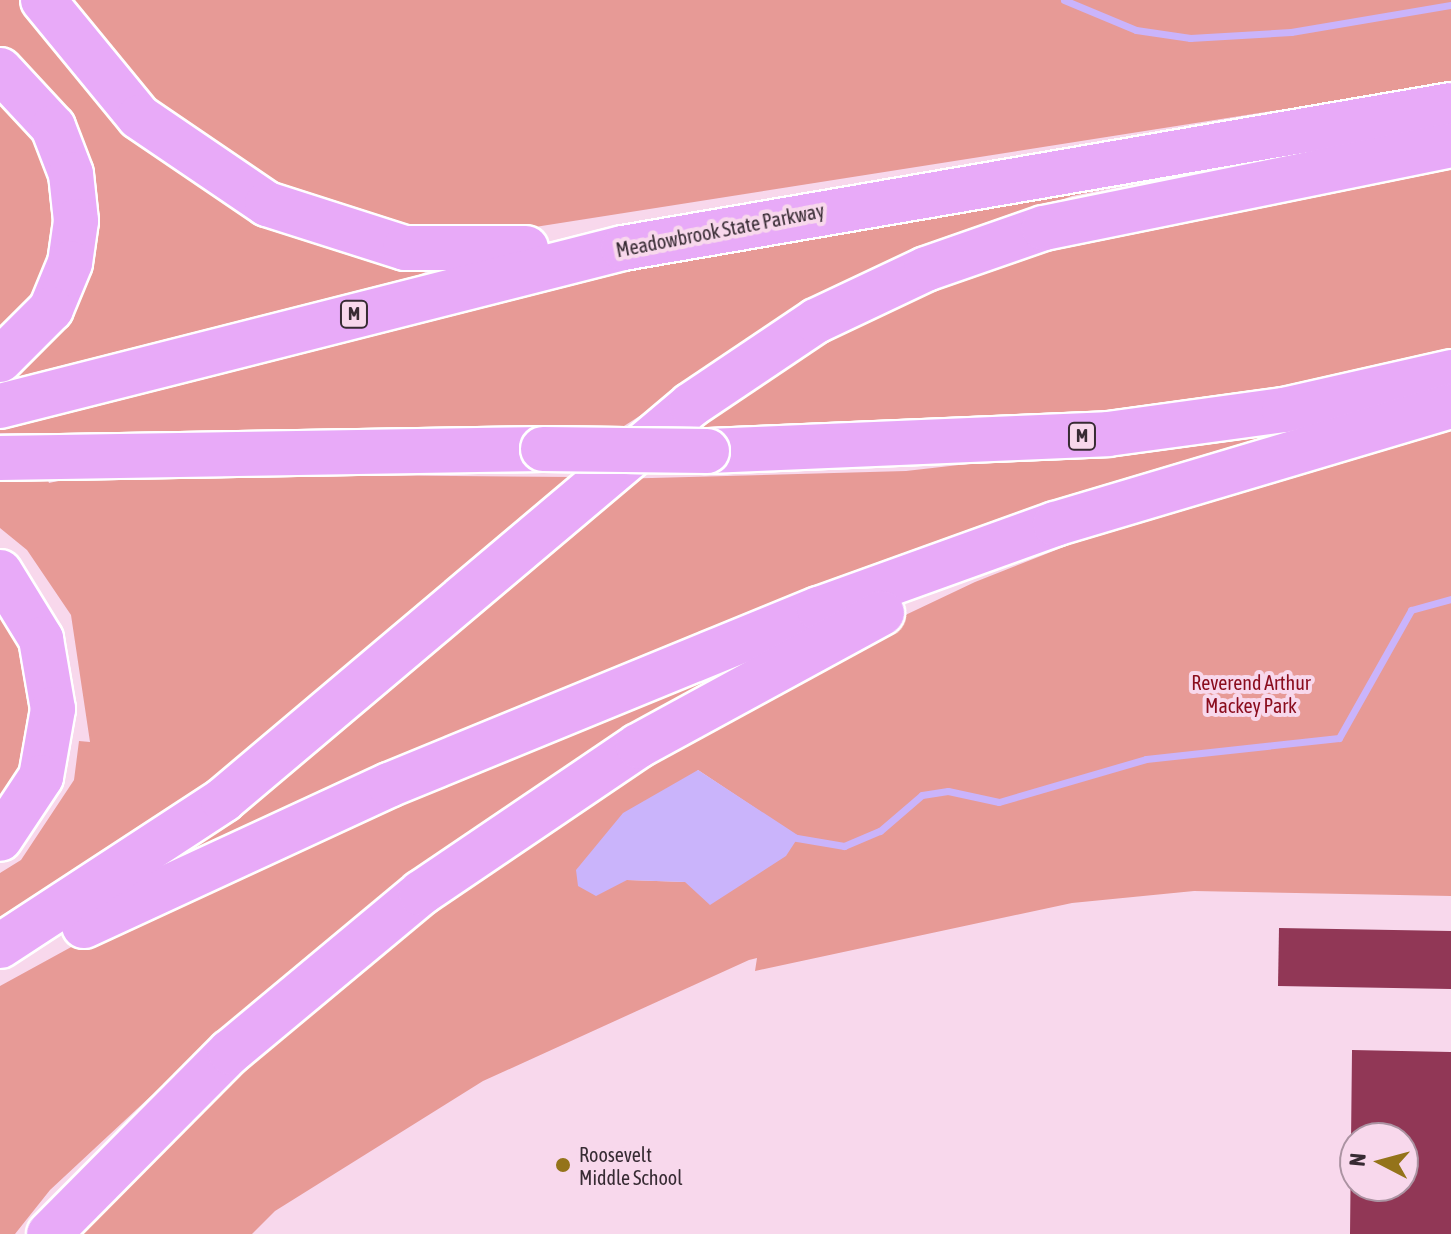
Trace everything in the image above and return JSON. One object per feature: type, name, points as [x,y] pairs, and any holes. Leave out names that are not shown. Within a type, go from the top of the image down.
[{"type":"highway","points":[[43,0],[110,88],[170,143],[267,204],[338,231],[405,248],[476,253],[709,230]]},
{"type":"highway","points":[[0,70],[53,127],[76,199],[62,287],[41,323],[0,360]]},
{"type":"highway","name":"Meadowbrook State Parkway","points":[[0,406],[450,288],[709,230],[1451,105]]},
{"type":"highway","points":[[0,946],[140,862],[223,800],[691,405],[816,321],[926,269],[1044,228],[1451,145]]},
{"type":"highway","name":"M","points":[[0,458],[543,449],[707,451],[1108,434],[1284,410],[1451,372]]},
{"type":"highway","points":[[0,969],[269,838],[694,657],[1041,529],[1451,406]]},
{"type":"highway","points":[[49,1234],[241,1042],[370,932],[520,822],[835,635],[1179,489]]},
{"type":"highway","points":[[0,572],[41,639],[53,709],[41,777],[0,839]]},
{"type":"green space","points":[[0,0],[35,0],[112,108],[443,264],[386,290],[0,389],[0,366],[90,203],[0,53]]},
{"type":"green space","points":[[65,0],[1451,0],[1451,83],[458,239],[327,210],[227,161],[125,81]]},
{"type":"green space","points":[[0,81],[56,159],[61,247],[29,315],[0,337]]},
{"type":"green space","points":[[1451,154],[1451,357],[1115,418],[674,434],[881,299],[1046,234]]},
{"type":"green space","points":[[1221,166],[1072,196],[859,276],[613,433],[0,433],[0,416],[482,293]]},
{"type":"green space","points":[[1451,384],[125,890],[614,479],[906,471],[1202,437]]},
{"type":"green space","name":"Reverend Arthur Mackey Park","points":[[1451,426],[1451,896],[1194,891],[1072,903],[755,971],[757,958],[483,1081],[275,1211],[252,1234],[62,1234],[427,899],[781,674],[975,582],[1203,492]],"holes":[[[698,770],[776,822],[685,882],[627,880]]]},
{"type":"green space","points":[[93,473],[572,477],[219,775],[0,918],[0,873],[21,860],[74,780],[79,741],[90,742],[71,615],[27,550],[0,528],[0,481],[46,475],[49,483]]},
{"type":"green space","points":[[0,592],[40,698],[27,778],[0,812]]},
{"type":"green space","points":[[743,655],[748,667],[496,819],[253,1001],[50,1190],[15,1234],[0,1234],[0,986],[95,934]]},
{"type":"shaded area","points":[[698,770],[799,836],[786,856],[710,905],[685,882],[627,880],[596,896],[578,886],[576,870],[623,813]]},
{"type":"building","points":[[1279,928],[1451,931],[1451,989],[1278,986]]},
{"type":"building","points":[[1352,1050],[1451,1052],[1451,1234],[1350,1234],[1350,1202],[1419,1202],[1419,1122],[1351,1122]]},
{"type":"waterway","points":[[1064,0],[1136,30],[1190,38],[1291,32],[1451,5]]},
{"type":"waterway","points":[[791,837],[844,846],[880,831],[922,795],[948,791],[999,802],[1146,759],[1339,738],[1411,610],[1451,599]]},
{"type":"place","name":"Roosevelt Middle School","points":[[563,1165]]}]
